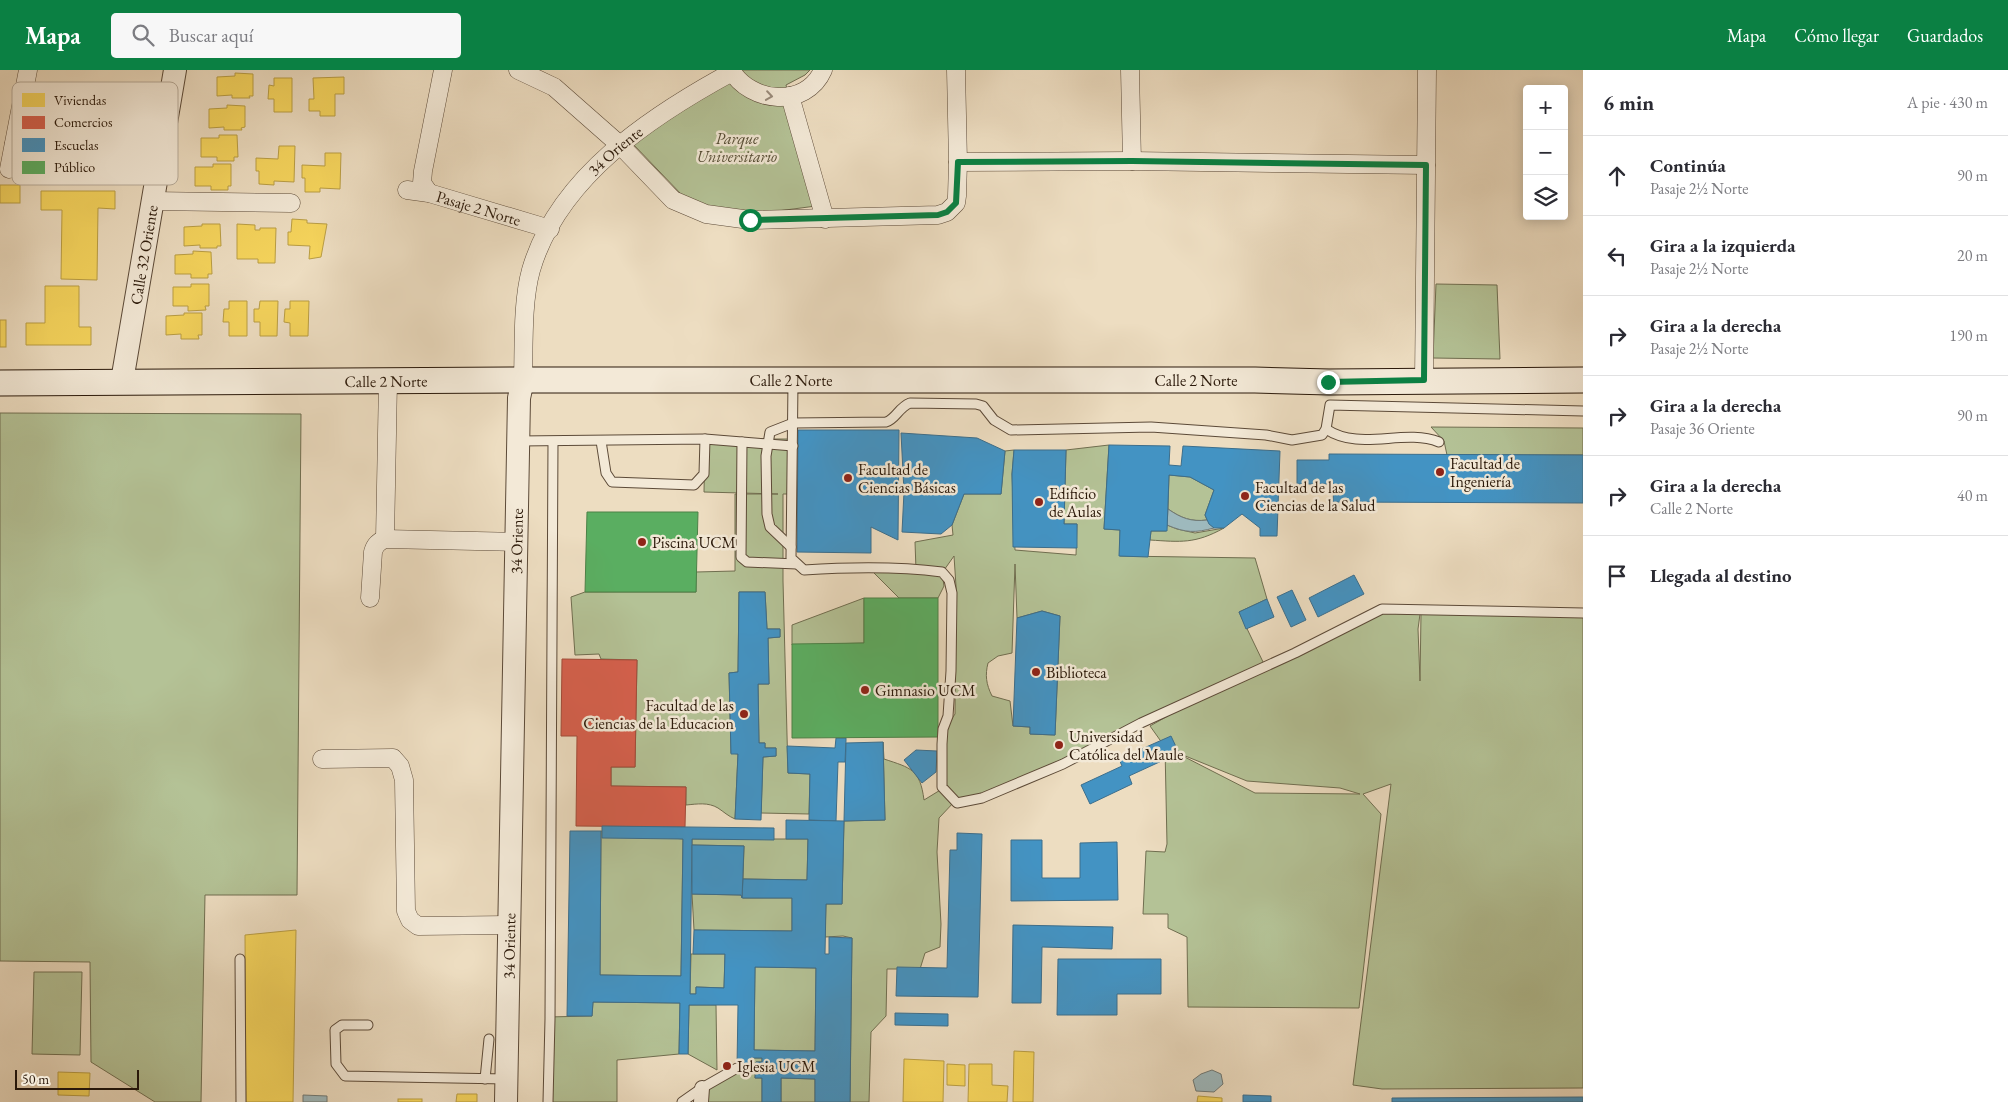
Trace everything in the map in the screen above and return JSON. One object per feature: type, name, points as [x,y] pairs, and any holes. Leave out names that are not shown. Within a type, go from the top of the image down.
[{"type":"main road","name":"Calle 2 Norte","points":[[0,383],[122,381],[793,380],[1329,393],[1424,380],[1583,380]]},
{"type":"street","points":[[428,193],[422,183],[423,171],[443,70]]},
{"type":"street","points":[[518,70],[554,87],[575,104],[621,146],[673,200],[706,214],[750,220],[938,215],[947,212],[956,203],[958,162],[956,70]]},
{"type":"street","name":"34 Oriente","points":[[506,1102],[496,1079],[509,925],[519,398],[523,380],[528,286],[535,258],[550,228],[574,192],[603,161],[662,114],[731,71],[743,85],[757,94],[774,98],[790,96],[810,86],[823,70]]},
{"type":"street","points":[[1130,70],[1132,161]]},
{"type":"street","points":[[1424,380],[1427,70]]},
{"type":"street","points":[[790,96],[825,219]]},
{"type":"street","points":[[9,170],[12,154]]},
{"type":"street","points":[[958,162],[1132,161],[1426,165]]},
{"type":"street","name":"Calle 32 Oriente","points":[[122,381],[155,185]]},
{"type":"street","name":"Pasaje 2 Norte","points":[[407,190],[428,193],[550,228]]},
{"type":"street","points":[[152,201],[291,203]]},
{"type":"street","points":[[385,539],[388,381]]},
{"type":"street","points":[[370,598],[372,552],[377,543],[385,539],[517,542]]},
{"type":"street","points":[[322,759],[393,758],[400,766],[404,780],[406,911],[410,920],[418,926],[509,925]]},
{"type":"lane","points":[[793,380],[791,558],[804,570],[848,567],[917,568],[942,572],[948,580],[952,593],[950,671],[948,716],[943,729],[942,786],[958,803],[982,798],[1063,764],[1141,723],[1295,653],[1382,609],[1583,613]]},
{"type":"lane","points":[[791,547],[770,527],[767,514],[766,456],[770,432],[793,423],[886,422],[892,420],[900,408],[915,402],[980,404],[994,420],[1011,430],[1151,427],[1266,435],[1292,440],[1322,435],[1326,429],[1329,393],[1583,411]]},
{"type":"lane","points":[[1326,429],[1344,439],[1381,440],[1413,437],[1439,442]]},
{"type":"lane","points":[[519,441],[705,439],[793,446]]},
{"type":"lane","points":[[601,441],[606,473],[612,482],[694,485],[704,474],[705,439]]},
{"type":"lane","points":[[548,1102],[553,442]]},
{"type":"lane","points":[[742,442],[741,557],[747,562],[797,564]]},
{"type":"lane","points":[[240,959],[241,1102]]},
{"type":"lane","points":[[368,1025],[342,1025],[335,1030],[336,1064],[345,1076],[496,1079],[488,1039]]},
{"type":"lane","points":[[682,1102],[701,1095],[736,1068]]},
{"type":"green space","name":"Parque Universitario","points":[[735,70],[810,70],[805,75],[786,85],[816,206],[755,214],[713,208],[682,195],[633,144]]},
{"type":"green space","points":[[1436,284],[1497,285],[1500,359],[1433,358]]},
{"type":"green space","points":[[0,413],[301,414],[297,895],[205,895],[201,1102],[155,1102],[91,1062],[90,962],[0,961]]},
{"type":"green space","points":[[1431,427],[1583,428],[1583,455],[1447,455],[1444,441]]},
{"type":"green space","points":[[705,439],[790,439],[789,494],[783,494],[783,581],[788,773],[810,774],[809,814],[761,813],[763,757],[776,756],[776,748],[765,748],[765,743],[759,743],[758,684],[769,684],[768,638],[780,637],[780,629],[767,629],[765,592],[739,592],[738,672],[729,673],[731,753],[738,754],[735,819],[710,805],[686,805],[686,787],[611,786],[611,767],[635,767],[637,660],[601,659],[599,654],[575,655],[571,597],[585,592],[696,592],[696,572],[735,571],[735,494],[778,494],[704,492]]},
{"type":"green space","points":[[1109,445],[1104,529],[1120,530],[1120,556],[1255,558],[1267,599],[1239,612],[1264,664],[1381,607],[1583,610],[1583,1088],[1382,1089],[1353,1085],[1391,784],[1363,794],[1381,814],[1359,1008],[1188,1007],[1187,937],[1168,928],[1168,914],[1143,914],[1146,851],[1165,852],[1167,844],[1165,747],[1150,726],[1235,678],[1061,760],[979,795],[957,798],[944,785],[945,739],[950,722],[955,714],[956,586],[954,556],[942,573],[944,586],[938,598],[899,598],[870,569],[916,570],[915,542],[953,535],[952,525],[964,494],[1001,494],[1005,451],[1014,450],[1012,474],[1015,550],[1076,555],[1077,524],[1064,524],[1066,450]],"holes":[[[1015,564],[1017,618],[1042,611],[1060,616],[1055,735],[1030,734],[1030,727],[1013,726],[1010,701],[992,696],[987,680],[988,663],[998,656],[1012,653]],[[1421,614],[1420,681],[1418,629]],[[1173,751],[1247,781],[1340,788],[1360,794],[1255,793]]]},
{"type":"green space","points":[[1169,475],[1190,477],[1214,490],[1205,515],[1207,520],[1186,519],[1168,509]]},
{"type":"green space","points":[[1167,525],[1195,533],[1224,528],[1205,537],[1188,541],[1150,540],[1151,531],[1166,531]]},
{"type":"green space","points":[[864,598],[864,643],[792,645],[792,625]]},
{"type":"green space","points":[[883,742],[884,759],[913,771],[920,782],[924,800],[942,789],[955,801],[939,818],[937,852],[941,924],[940,947],[925,953],[920,969],[887,969],[886,1016],[871,1032],[869,1102],[850,1102],[852,938],[843,936],[825,937],[826,904],[842,904],[844,821],[885,820]]},
{"type":"green space","points":[[601,831],[683,839],[681,976],[600,975]]},
{"type":"green space","points":[[692,839],[808,839],[807,880],[743,879],[744,846],[692,845]]},
{"type":"green space","points":[[692,894],[741,895],[743,898],[792,898],[792,931],[694,930]]},
{"type":"green space","points":[[691,954],[725,954],[724,988],[696,987],[696,994],[690,994]]},
{"type":"green space","points":[[755,967],[816,968],[815,1051],[754,1050]]},
{"type":"green space","points":[[34,972],[82,972],[80,1055],[32,1054]]},
{"type":"green space","points":[[593,1002],[680,1003],[679,1054],[617,1060],[617,1102],[547,1102],[547,1017],[592,1016]]},
{"type":"green space","points":[[689,1005],[716,1005],[717,1070],[688,1054]]},
{"type":"green space","points":[[751,1058],[762,1058],[762,1062],[756,1062],[755,1078],[762,1078],[762,1102],[702,1102],[704,1089],[738,1067],[750,1067]]},
{"type":"green space","points":[[781,1078],[815,1079],[815,1102],[781,1102]]},
{"type":"water","points":[[1168,509],[1186,519],[1207,520],[1214,528],[1190,531],[1180,530],[1167,525]]},
{"type":"water","points":[[1212,1070],[1221,1074],[1223,1084],[1214,1092],[1196,1091],[1193,1080],[1201,1074]]},
{"type":"water","points":[[303,1095],[327,1096],[327,1102],[303,1102]]},
{"type":"building: Viviendas","points":[[235,73],[253,74],[253,96],[249,96],[250,98],[232,98],[232,95],[217,96],[217,77],[235,76]]},
{"type":"building: Viviendas","points":[[344,77],[344,94],[335,94],[335,116],[320,116],[320,111],[309,111],[309,99],[314,99],[313,78]]},
{"type":"building: Viviendas","points":[[274,78],[292,78],[292,112],[274,112],[274,99],[268,99],[269,85],[274,86]]},
{"type":"building: Viviendas","points":[[227,105],[245,106],[245,127],[241,128],[242,130],[224,130],[224,127],[209,128],[209,109],[227,108]]},
{"type":"building: Viviendas","points":[[219,135],[237,135],[238,157],[234,157],[234,161],[217,161],[217,157],[201,157],[201,138],[219,138]]},
{"type":"building: Viviendas","points":[[279,146],[295,146],[294,182],[274,181],[274,185],[259,184],[256,158],[278,159]]},
{"type":"building: Viviendas","points":[[325,153],[341,153],[340,189],[320,188],[320,192],[305,192],[305,178],[302,178],[302,165],[325,166]]},
{"type":"building: Viviendas","points":[[213,164],[231,164],[231,186],[228,186],[228,190],[211,190],[211,186],[195,186],[195,167],[213,167]]},
{"type":"building: Viviendas","points":[[0,185],[20,185],[20,203],[0,203]]},
{"type":"building: Viviendas","points":[[41,191],[115,191],[115,209],[98,208],[97,280],[61,279],[62,210],[41,210]]},
{"type":"building: Viviendas","points":[[292,219],[307,220],[307,223],[327,224],[321,257],[309,259],[310,246],[288,245],[288,232],[291,232]]},
{"type":"building: Viviendas","points":[[202,224],[220,224],[221,246],[217,246],[217,248],[200,248],[200,245],[184,246],[184,227],[202,226]]},
{"type":"building: Viviendas","points":[[237,224],[255,225],[255,230],[260,230],[260,228],[276,228],[275,263],[258,263],[258,259],[237,259]]},
{"type":"building: Viviendas","points":[[193,251],[211,252],[212,274],[208,274],[208,278],[191,278],[191,274],[175,274],[175,255],[193,254]]},
{"type":"building: Viviendas","points":[[191,284],[209,284],[209,306],[205,306],[206,310],[188,311],[188,306],[173,306],[173,287],[191,287]]},
{"type":"building: Viviendas","points":[[45,286],[79,286],[79,327],[91,327],[91,345],[26,345],[26,323],[45,323]]},
{"type":"building: Viviendas","points":[[229,301],[247,301],[247,336],[229,336],[229,322],[223,322],[224,309],[229,309]]},
{"type":"building: Viviendas","points":[[260,301],[278,301],[277,336],[260,336],[260,322],[254,322],[254,309],[259,309]]},
{"type":"building: Viviendas","points":[[290,301],[309,301],[308,336],[290,336],[290,323],[284,322],[285,309],[290,309]]},
{"type":"building: Viviendas","points":[[184,313],[202,313],[202,335],[198,335],[199,339],[181,339],[181,334],[166,335],[166,316],[184,315]]},
{"type":"building: Viviendas","points":[[0,320],[6,320],[6,347],[0,347]]},
{"type":"building: Viviendas","points":[[296,930],[293,1102],[246,1102],[245,935]]},
{"type":"building: Viviendas","points":[[1014,1051],[1034,1052],[1033,1102],[1013,1102]]},
{"type":"building: Viviendas","points":[[904,1059],[944,1061],[943,1102],[903,1102]]},
{"type":"building: Viviendas","points":[[947,1064],[965,1065],[965,1086],[947,1085]]},
{"type":"building: Viviendas","points":[[969,1064],[992,1064],[992,1085],[1008,1086],[1007,1102],[968,1102]]},
{"type":"building: Viviendas","points":[[58,1072],[90,1073],[89,1096],[58,1095]]},
{"type":"building: Viviendas","points":[[457,1094],[477,1094],[477,1102],[456,1102]]},
{"type":"building: Viviendas","points":[[1198,1096],[1222,1098],[1222,1102],[1197,1102]]},
{"type":"building: Viviendas","points":[[398,1099],[422,1099],[422,1102],[398,1102]]},
{"type":"building: Comercios","points":[[562,659],[637,660],[635,767],[611,767],[611,786],[686,787],[685,827],[576,826],[577,736],[561,736]]},
{"type":"building: Escuelas","name":"Facultad de Ciencias Básicas","points":[[798,430],[899,430],[898,540],[871,527],[871,553],[797,552]]},
{"type":"building: Escuelas","points":[[901,433],[977,438],[1005,451],[1001,494],[964,494],[952,525],[941,534],[902,532],[904,492]]},
{"type":"building: Escuelas","name":"Facultad de las Ciencias de la Salud","points":[[1109,445],[1170,446],[1169,465],[1181,466],[1183,446],[1280,451],[1277,536],[1260,536],[1260,528],[1242,514],[1224,528],[1214,528],[1209,524],[1205,515],[1214,490],[1190,477],[1169,475],[1167,531],[1151,531],[1148,557],[1119,556],[1120,530],[1104,529]]},
{"type":"building: Escuelas","name":"Edificio de Aulas","points":[[1014,450],[1066,450],[1064,524],[1077,524],[1077,548],[1013,547],[1012,474]]},
{"type":"building: Escuelas","name":"Facultad de Ingeniería","points":[[1329,454],[1583,455],[1583,503],[1333,502],[1334,484],[1297,484],[1297,460],[1329,460]]},
{"type":"building: Escuelas","points":[[1354,575],[1364,594],[1318,617],[1309,598]]},
{"type":"building: Escuelas","points":[[1292,590],[1306,620],[1291,627],[1277,597]]},
{"type":"building: Escuelas","name":"Facultad de las Ciencias de la Educacion","points":[[739,592],[765,592],[767,629],[780,629],[780,637],[768,638],[769,684],[758,684],[759,743],[765,743],[765,748],[776,748],[776,756],[763,757],[761,820],[735,819],[738,754],[731,754],[729,673],[738,672]]},
{"type":"building: Escuelas","points":[[1267,599],[1274,617],[1246,629],[1239,612]]},
{"type":"building: Escuelas","name":"Biblioteca","points":[[1042,611],[1060,616],[1055,735],[1030,734],[1030,727],[1013,726],[1017,618]]},
{"type":"building: Escuelas","points":[[1171,736],[1179,753],[1129,776],[1132,784],[1090,804],[1081,785],[1122,766],[1119,759]]},
{"type":"building: Escuelas","points":[[836,738],[846,738],[845,762],[838,762],[836,821],[809,820],[810,774],[788,773],[787,746],[835,748]]},
{"type":"building: Escuelas","points":[[883,742],[885,820],[844,821],[846,743]]},
{"type":"building: Escuelas","points":[[916,750],[937,751],[936,772],[922,783],[904,760]]},
{"type":"building: Escuelas","points":[[786,820],[844,821],[842,904],[826,904],[825,954],[829,954],[829,937],[852,938],[850,1102],[815,1102],[815,1079],[781,1078],[781,1102],[762,1102],[762,1078],[755,1078],[756,1062],[762,1062],[762,1058],[751,1058],[751,1067],[737,1067],[738,1005],[689,1005],[688,1054],[679,1054],[680,1003],[593,1002],[592,1016],[567,1016],[570,831],[601,831],[600,975],[681,976],[683,839],[602,838],[602,826],[774,828],[774,840],[692,839],[690,994],[696,994],[696,987],[724,988],[725,954],[693,954],[694,930],[792,931],[792,898],[742,898],[743,879],[807,880],[808,839],[786,839]],"holes":[[[755,967],[816,968],[815,1051],[754,1050]]]},
{"type":"building: Escuelas","points":[[957,833],[982,834],[978,997],[896,996],[897,967],[947,968],[950,850],[957,850]]},
{"type":"building: Escuelas","points":[[1011,840],[1042,840],[1042,878],[1080,878],[1080,843],[1117,842],[1118,900],[1011,901]]},
{"type":"building: Escuelas","points":[[692,845],[744,846],[742,898],[741,895],[692,894]]},
{"type":"building: Escuelas","points":[[1013,925],[1113,927],[1112,949],[1042,947],[1041,1003],[1012,1003]]},
{"type":"building: Escuelas","points":[[1058,959],[1161,959],[1161,994],[1117,994],[1117,1015],[1057,1015]]},
{"type":"building: Escuelas","points":[[895,1013],[948,1014],[948,1026],[895,1025]]},
{"type":"building: Escuelas","points":[[1243,1095],[1271,1096],[1271,1102],[1243,1102]]},
{"type":"building: Escuelas","points":[[1583,1097],[1583,1102],[1392,1102],[1392,1098]]},
{"type":"building: Público","name":"Piscina UCM","points":[[587,512],[698,512],[696,592],[585,592]]},
{"type":"building: Público","name":"Gimnasio UCM","points":[[864,598],[938,598],[938,737],[792,738],[792,644],[864,643]]},
{"type":"place","name":"Facultad de Ingeniería","points":[[1440,472]]},
{"type":"place","name":"Facultad de Ciencias Básicas","points":[[848,478]]},
{"type":"place","name":"Facultad de las Ciencias de la Salud","points":[[1245,496]]},
{"type":"place","name":"Edificio de Aulas","points":[[1039,502]]},
{"type":"place","name":"Piscina UCM","points":[[642,542]]},
{"type":"place","name":"Biblioteca","points":[[1036,672]]},
{"type":"place","name":"Gimnasio UCM","points":[[865,690]]},
{"type":"place","name":"Facultad de las Ciencias de la Educacion","points":[[744,714]]},
{"type":"place","name":"Universidad Católica del Maule","points":[[1059,745]]},
{"type":"place","name":"Iglesia UCM","points":[[727,1066]]},
{"type":"route","points":[[750,220],[938,215],[947,212],[956,203],[958,162],[1132,161],[1426,165],[1424,380],[1328,382]]}]
